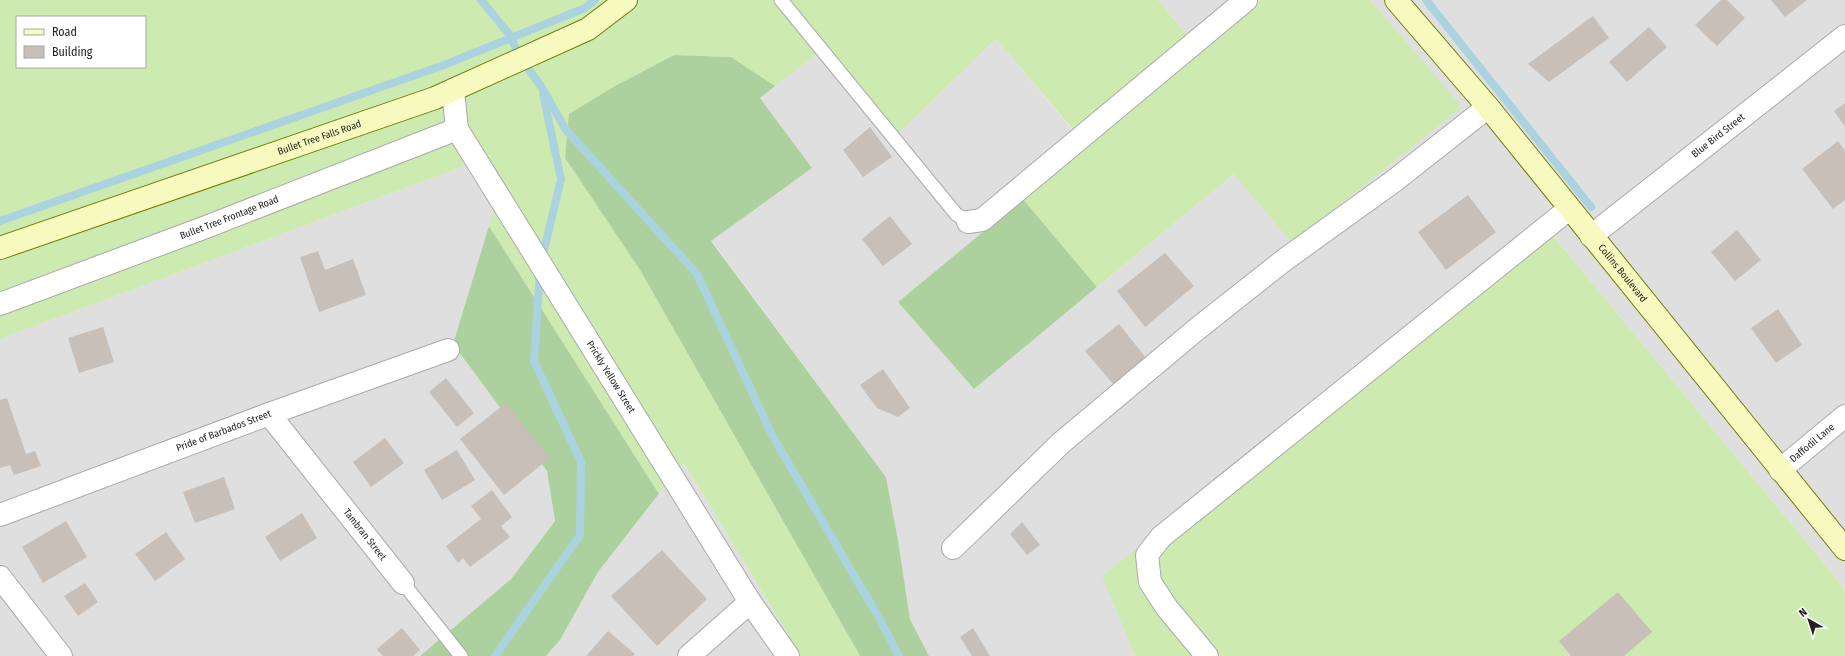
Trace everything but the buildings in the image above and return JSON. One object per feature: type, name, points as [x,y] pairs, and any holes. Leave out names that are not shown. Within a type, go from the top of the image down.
[{"type":"main road","name":"Bullet Tree Falls Road","points":[[0,248],[435,98],[588,29],[626,0]]},
{"type":"main road","name":"Collins Boulevard","points":[[1396,0],[1488,107],[1845,549]]},
{"type":"street","points":[[968,222],[982,220],[1246,0]]},
{"type":"street","name":"Blue Bird Street","points":[[1591,236],[1845,36]]},
{"type":"street","name":"Prickly Yellow Street","points":[[453,90],[457,129],[750,602],[788,656]]},
{"type":"street","points":[[953,548],[1061,443],[1197,329],[1283,261],[1394,181],[1488,107]]},
{"type":"street","name":"Bullet Tree Frontage Road","points":[[0,304],[206,227],[457,129]]},
{"type":"street","points":[[1207,656],[1167,608],[1150,582],[1148,555],[1161,537],[1569,209]]},
{"type":"street","name":"Pride of Barbados Street","points":[[0,515],[269,414],[448,350]]},
{"type":"street","name":"Tambran Street","points":[[269,414],[403,583]]},
{"type":"street","name":"Daffodil Lane","points":[[1780,470],[1845,416]]},
{"type":"street","points":[[0,577],[61,656]]},
{"type":"street","points":[[689,656],[750,602]]},
{"type":"lane","points":[[781,0],[956,214],[968,222]]},
{"type":"lane","name":"Tambran Street","points":[[403,583],[461,656]]},
{"type":"shaded area","points":[[1158,0],[1260,0],[1198,49]]},
{"type":"shaded area","points":[[1370,0],[1845,0],[1845,589],[1545,226],[1103,576],[1135,656],[929,656],[910,619],[898,540],[886,477],[711,240],[812,168],[759,98],[827,46],[896,136],[996,39],[1087,147],[898,302],[974,389],[1234,174],[1461,107]]},
{"type":"shaded area","points":[[483,159],[501,188],[453,344],[547,471],[555,521],[511,579],[420,656],[0,656],[0,339]]},
{"type":"shaded area","points":[[684,463],[801,656],[546,656],[560,640],[598,572]]},
{"type":"green space","points":[[0,0],[1158,0],[1198,49],[1260,0],[1370,0],[1462,107],[1292,243],[1234,174],[1097,287],[1023,199],[1087,146],[996,39],[896,136],[827,46],[775,86],[731,57],[674,55],[615,86],[570,114],[565,158],[640,270],[860,656],[801,656],[684,463],[659,494],[489,226],[501,188],[483,159],[0,339]]},
{"type":"green space","points":[[674,55],[731,57],[775,86],[760,98],[812,168],[711,241],[886,477],[898,540],[910,619],[929,656],[860,656],[640,270],[565,158],[569,114],[615,86]]},
{"type":"green space","points":[[1023,199],[1097,287],[974,389],[898,302]]},
{"type":"green space","points":[[489,226],[659,494],[598,572],[560,640],[546,656],[420,656],[511,579],[555,521],[547,471],[453,344]]},
{"type":"green space","points":[[1545,226],[1845,589],[1845,656],[1135,656],[1102,576]]},
{"type":"waterway","points":[[481,0],[509,34],[521,59],[541,86],[566,130],[697,274],[772,435],[879,618],[899,656]]},
{"type":"waterway","points":[[0,221],[444,65],[585,8],[595,0]]},
{"type":"waterway","points":[[1426,0],[1591,207]]},
{"type":"waterway","points":[[542,259],[561,179],[543,94]]},
{"type":"waterway","points":[[495,656],[580,535],[581,462],[534,361],[540,272]]}]
